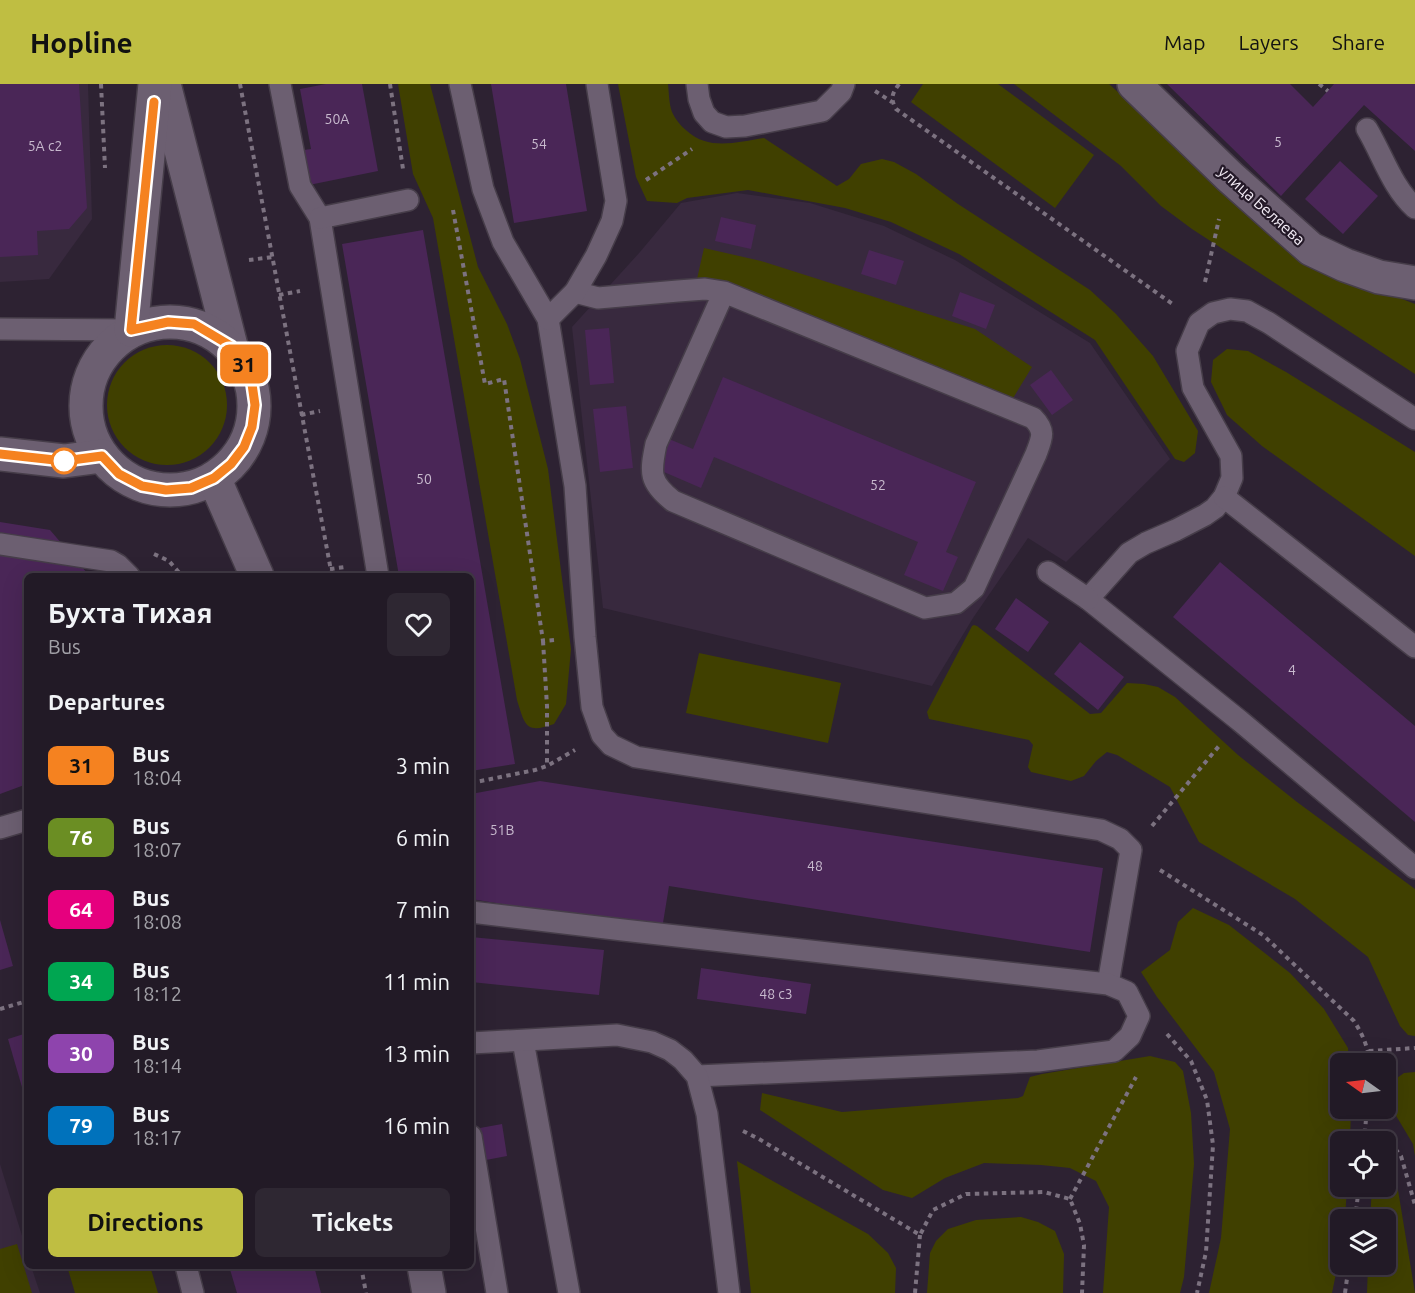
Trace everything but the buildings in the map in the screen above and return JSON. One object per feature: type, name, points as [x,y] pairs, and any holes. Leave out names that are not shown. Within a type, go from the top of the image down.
[{"type":"main road","points":[[131,330],[155,84]]},
{"type":"main road","points":[[164,84],[231,346],[244,364],[252,384],[255,405],[252,427],[244,447],[231,464],[214,478],[191,488],[166,490],[142,486],[119,474],[102,456],[90,434],[86,411],[88,386],[97,363],[112,344],[131,330],[168,322],[194,324],[231,346]]},
{"type":"main road","name":"улица Беляева","points":[[1134,84],[1230,177],[1311,249],[1345,265],[1379,277],[1415,283]]},
{"type":"main road","points":[[0,454],[64,461],[102,456]]},
{"type":"main road","points":[[214,478],[256,573]]},
{"type":"main road","points":[[425,1269],[429,1293]]},
{"type":"lane","points":[[280,84],[300,186],[320,218],[378,573]]},
{"type":"lane","points":[[460,84],[483,189],[503,242],[548,319],[574,486],[592,707],[602,735],[611,745],[636,757],[1101,830],[1120,839],[1131,850],[1108,984]]},
{"type":"lane","points":[[548,319],[575,292],[596,256],[612,221],[616,201],[597,84]]},
{"type":"lane","points":[[697,84],[704,113],[712,122],[726,127],[745,126],[822,111],[841,92],[843,84]]},
{"type":"lane","points":[[1367,129],[1399,190],[1415,208]]},
{"type":"lane","points":[[320,218],[408,200]]},
{"type":"lane","points":[[575,292],[598,298],[705,289],[724,292],[1033,418],[1042,429],[1042,438],[974,588],[956,603],[925,608],[673,501],[660,491],[653,477],[652,463],[656,444],[724,292]]},
{"type":"lane","points":[[1088,599],[1129,553],[1146,543],[1176,531],[1215,508],[1224,497],[1233,478],[1231,456],[1193,388],[1187,351],[1199,323],[1213,313],[1230,309],[1247,311],[1269,323],[1415,419]]},
{"type":"lane","points":[[0,328],[131,330]]},
{"type":"lane","points":[[1224,497],[1415,647]]},
{"type":"lane","points":[[0,544],[111,561],[126,573]]},
{"type":"lane","points":[[1048,572],[1088,599],[1240,721],[1415,868]]},
{"type":"lane","points":[[0,828],[24,821]]},
{"type":"lane","points":[[474,912],[1108,984],[1127,992],[1139,1016],[1130,1036],[1114,1051],[1092,1054],[1038,1061],[697,1076]]},
{"type":"lane","points":[[474,1043],[617,1035],[652,1042],[670,1050],[683,1060],[697,1076],[707,1114],[729,1293]]},
{"type":"lane","points":[[523,1041],[569,1293]]},
{"type":"lane","points":[[474,1154],[497,1293]]},
{"type":"lane","points":[[187,1269],[193,1293]]},
{"type":"path","points":[[100,84],[105,169]]},
{"type":"path","points":[[240,84],[331,573]]},
{"type":"path","points":[[390,84],[408,200],[450,192],[485,384],[504,380],[543,642],[547,706],[547,766]]},
{"type":"path","points":[[898,84],[893,91],[892,102],[896,109],[1199,323]]},
{"type":"path","points":[[1319,84],[1328,91]]},
{"type":"path","points":[[616,201],[700,144]]},
{"type":"path","points":[[543,642],[585,637]]},
{"type":"path","points":[[1131,850],[1240,721]]},
{"type":"path","points":[[474,782],[547,766],[602,735]]},
{"type":"path","points":[[1172,878],[1263,935],[1354,1021],[1364,1036],[1369,1051],[1415,1048]]},
{"type":"path","points":[[0,1010],[24,1002]]},
{"type":"path","points":[[1139,1016],[1162,1028],[1191,1061],[1207,1100],[1213,1145],[1206,1252],[1197,1293]]},
{"type":"path","points":[[1070,1199],[1140,1069]]},
{"type":"path","points":[[707,1114],[759,1139],[920,1235]]},
{"type":"path","points":[[1396,1151],[1401,1156],[1415,1205]]},
{"type":"path","points":[[915,1293],[920,1235],[933,1210],[966,1194],[1044,1192],[1070,1199]]},
{"type":"path","points":[[1070,1199],[1080,1224],[1084,1245],[1082,1293]]},
{"type":"path","points":[[362,1269],[366,1293]]},
{"type":"path","points":[[1345,1293],[1347,1275]]},
{"type":"shaded area","points":[[0,84],[88,84],[92,219],[49,279],[0,282]]},
{"type":"shaded area","points":[[398,84],[430,84],[478,267],[507,324],[520,359],[548,469],[571,649],[566,704],[554,724],[545,727],[528,726],[517,700],[433,218],[413,174]]},
{"type":"shaded area","points":[[618,84],[668,84],[673,115],[696,137],[724,144],[764,138],[837,186],[849,179],[861,164],[882,159],[894,162],[916,174],[1090,290],[1116,314],[1153,356],[1198,431],[1195,453],[1184,462],[1175,459],[1095,340],[959,254],[891,222],[845,208],[748,190],[687,198],[677,203],[647,201],[636,177]]},
{"type":"shaded area","points":[[923,84],[998,84],[1094,155],[1055,208],[911,102]]},
{"type":"shaded area","points":[[1014,84],[1109,84],[1302,258],[1415,304],[1415,374],[1192,229],[1161,206],[1121,166]]},
{"type":"shaded area","points":[[737,193],[810,203],[884,226],[955,260],[1090,343],[1170,459],[1066,562],[1028,538],[973,618],[932,686],[603,608],[572,327],[681,203]]},
{"type":"shaded area","points":[[704,248],[761,261],[975,329],[1032,367],[1010,403],[697,279]]},
{"type":"shaded area","points":[[167,345],[190,350],[209,363],[222,382],[227,405],[222,428],[209,447],[190,460],[167,465],[144,460],[125,447],[112,428],[107,405],[112,382],[125,363],[144,350]]},
{"type":"shaded area","points":[[1227,349],[1248,351],[1415,452],[1415,556],[1262,446],[1227,415],[1211,382],[1213,360]]},
{"type":"shaded area","points":[[974,625],[1090,714],[1101,713],[1127,683],[1158,687],[1175,697],[1238,755],[1297,802],[1415,889],[1415,1036],[1408,1035],[1400,1026],[1368,957],[1295,899],[1199,842],[1170,787],[1117,755],[1107,752],[1084,776],[1071,781],[1031,772],[1028,767],[1033,745],[1029,740],[929,719],[927,712]]},
{"type":"shaded area","points":[[699,653],[841,683],[828,743],[686,713]]},
{"type":"shaded area","points":[[1193,908],[1229,925],[1290,973],[1324,1009],[1348,1048],[1348,1053],[1330,1053],[1330,1119],[1351,1119],[1350,1131],[1330,1131],[1330,1197],[1346,1197],[1346,1209],[1330,1209],[1330,1275],[1336,1275],[1332,1293],[1209,1293],[1221,1238],[1230,1129],[1214,1072],[1157,997],[1141,972],[1170,950],[1178,922]]},
{"type":"shaded area","points":[[1150,1056],[1175,1062],[1183,1071],[1191,1113],[1194,1164],[1184,1277],[1180,1293],[1103,1293],[1109,1207],[1096,1181],[1070,1168],[984,1163],[945,1178],[912,1198],[883,1190],[760,1110],[762,1093],[842,1112],[1018,1098],[1023,1096],[1030,1077]]},
{"type":"shaded area","points":[[1415,1072],[1415,1156],[1413,1144],[1396,1116],[1396,1081],[1404,1073]]},
{"type":"shaded area","points":[[737,1161],[868,1234],[888,1253],[896,1268],[895,1293],[751,1293]]},
{"type":"shaded area","points":[[0,1164],[24,1242],[24,1269],[32,1269],[40,1293],[0,1293]]},
{"type":"shaded area","points":[[1396,1181],[1415,1293],[1367,1293],[1368,1275],[1396,1275],[1396,1209],[1371,1209],[1371,1197],[1396,1197]]},
{"type":"shaded area","points":[[1021,1217],[1038,1222],[1055,1231],[1064,1254],[1063,1293],[927,1293],[930,1253],[936,1241],[948,1229],[976,1220]]},
{"type":"shaded area","points":[[17,1244],[32,1293],[0,1293],[0,1249]]},
{"type":"shaded area","points":[[68,1269],[151,1269],[158,1293],[75,1293]]},
{"type":"bus line","name":"31","points":[[0,454],[64,461],[102,456],[119,474],[142,486],[166,490],[191,488],[214,478],[231,464],[244,447],[252,427],[255,405],[252,384],[244,364],[231,346],[194,324],[168,322],[131,330],[154,102]]}]
